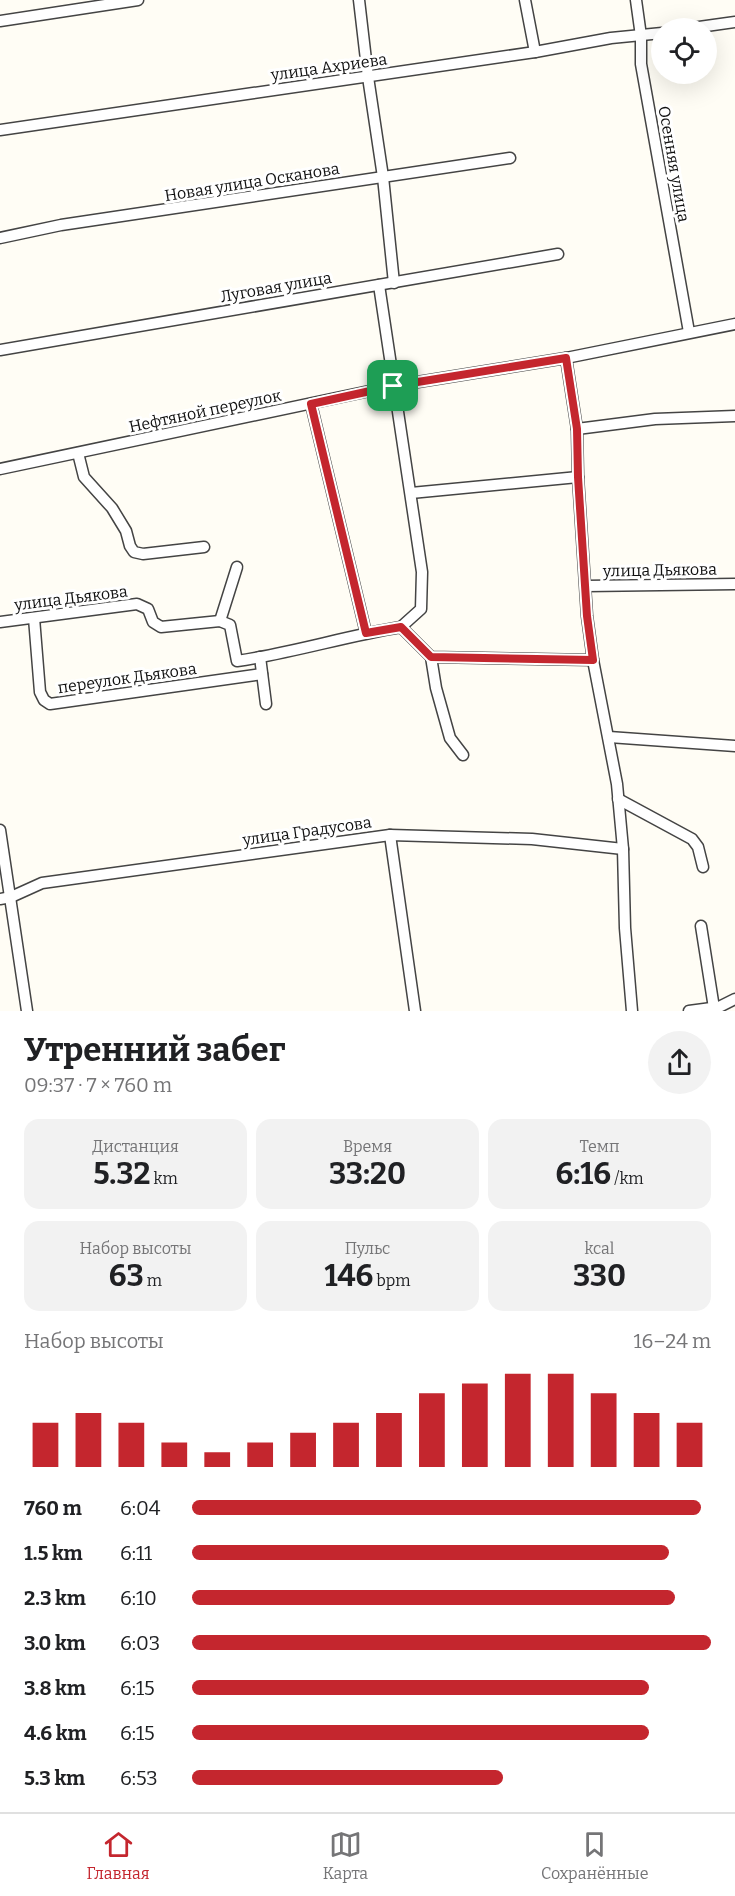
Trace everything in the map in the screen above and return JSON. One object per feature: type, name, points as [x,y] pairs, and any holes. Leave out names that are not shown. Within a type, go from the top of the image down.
[{"type":"street","points":[[0,21],[138,0]]},
{"type":"street","points":[[359,0],[383,177],[394,283]]},
{"type":"street","points":[[525,0],[535,52]]},
{"type":"street","name":"Осенняя улица","points":[[636,0],[641,36],[641,64],[689,332]]},
{"type":"street","points":[[717,25],[735,22]]},
{"type":"street","name":"улица Ахриева","points":[[0,130],[535,52],[611,38],[651,35]]},
{"type":"street","name":"Новая улица Осканова","points":[[0,238],[61,225],[510,158]]},
{"type":"street","name":"Луговая улица","points":[[0,350],[558,254]]},
{"type":"street","points":[[237,567],[220,621],[230,625],[237,661],[401,627],[422,609],[422,572],[379,285]]},
{"type":"street","name":"Нефтяной переулок","points":[[0,469],[393,386],[566,358],[735,324]]},
{"type":"street","points":[[566,358],[577,429],[587,616],[618,799],[632,1011]]},
{"type":"street","points":[[311,404],[366,633]]},
{"type":"street","points":[[577,429],[655,419],[735,416]]},
{"type":"street","points":[[78,453],[84,477],[112,508],[126,531],[134,552],[142,554],[204,547]]},
{"type":"street","points":[[411,493],[578,477]]},
{"type":"street","name":"улица Дьякова","points":[[586,586],[735,584]]},
{"type":"street","name":"улица Дьякова","points":[[0,622],[137,604],[148,609],[153,622],[161,627],[220,621]]},
{"type":"street","name":"переулок Дьякова","points":[[34,618],[40,692],[44,700],[50,704],[262,674]]},
{"type":"street","points":[[401,627],[431,657],[436,688],[450,738],[463,755]]},
{"type":"street","points":[[260,657],[266,704]]},
{"type":"street","points":[[431,657],[593,660]]},
{"type":"street","points":[[609,737],[735,746]]},
{"type":"street","points":[[618,799],[692,839],[698,847],[703,867]]},
{"type":"street","points":[[0,830],[5,898],[27,1011]]},
{"type":"street","points":[[390,835],[415,1011]]},
{"type":"street","name":"улица Градусова","points":[[5,898],[42,884],[390,835],[532,839],[623,849]]},
{"type":"street","points":[[701,926],[717,1008]]},
{"type":"street","points":[[689,1011],[717,1008],[735,999]]},
{"type":"route","points":[[566,358],[577,429],[587,616],[593,660],[431,657],[401,627],[366,633],[311,404],[393,386],[566,358]]}]
